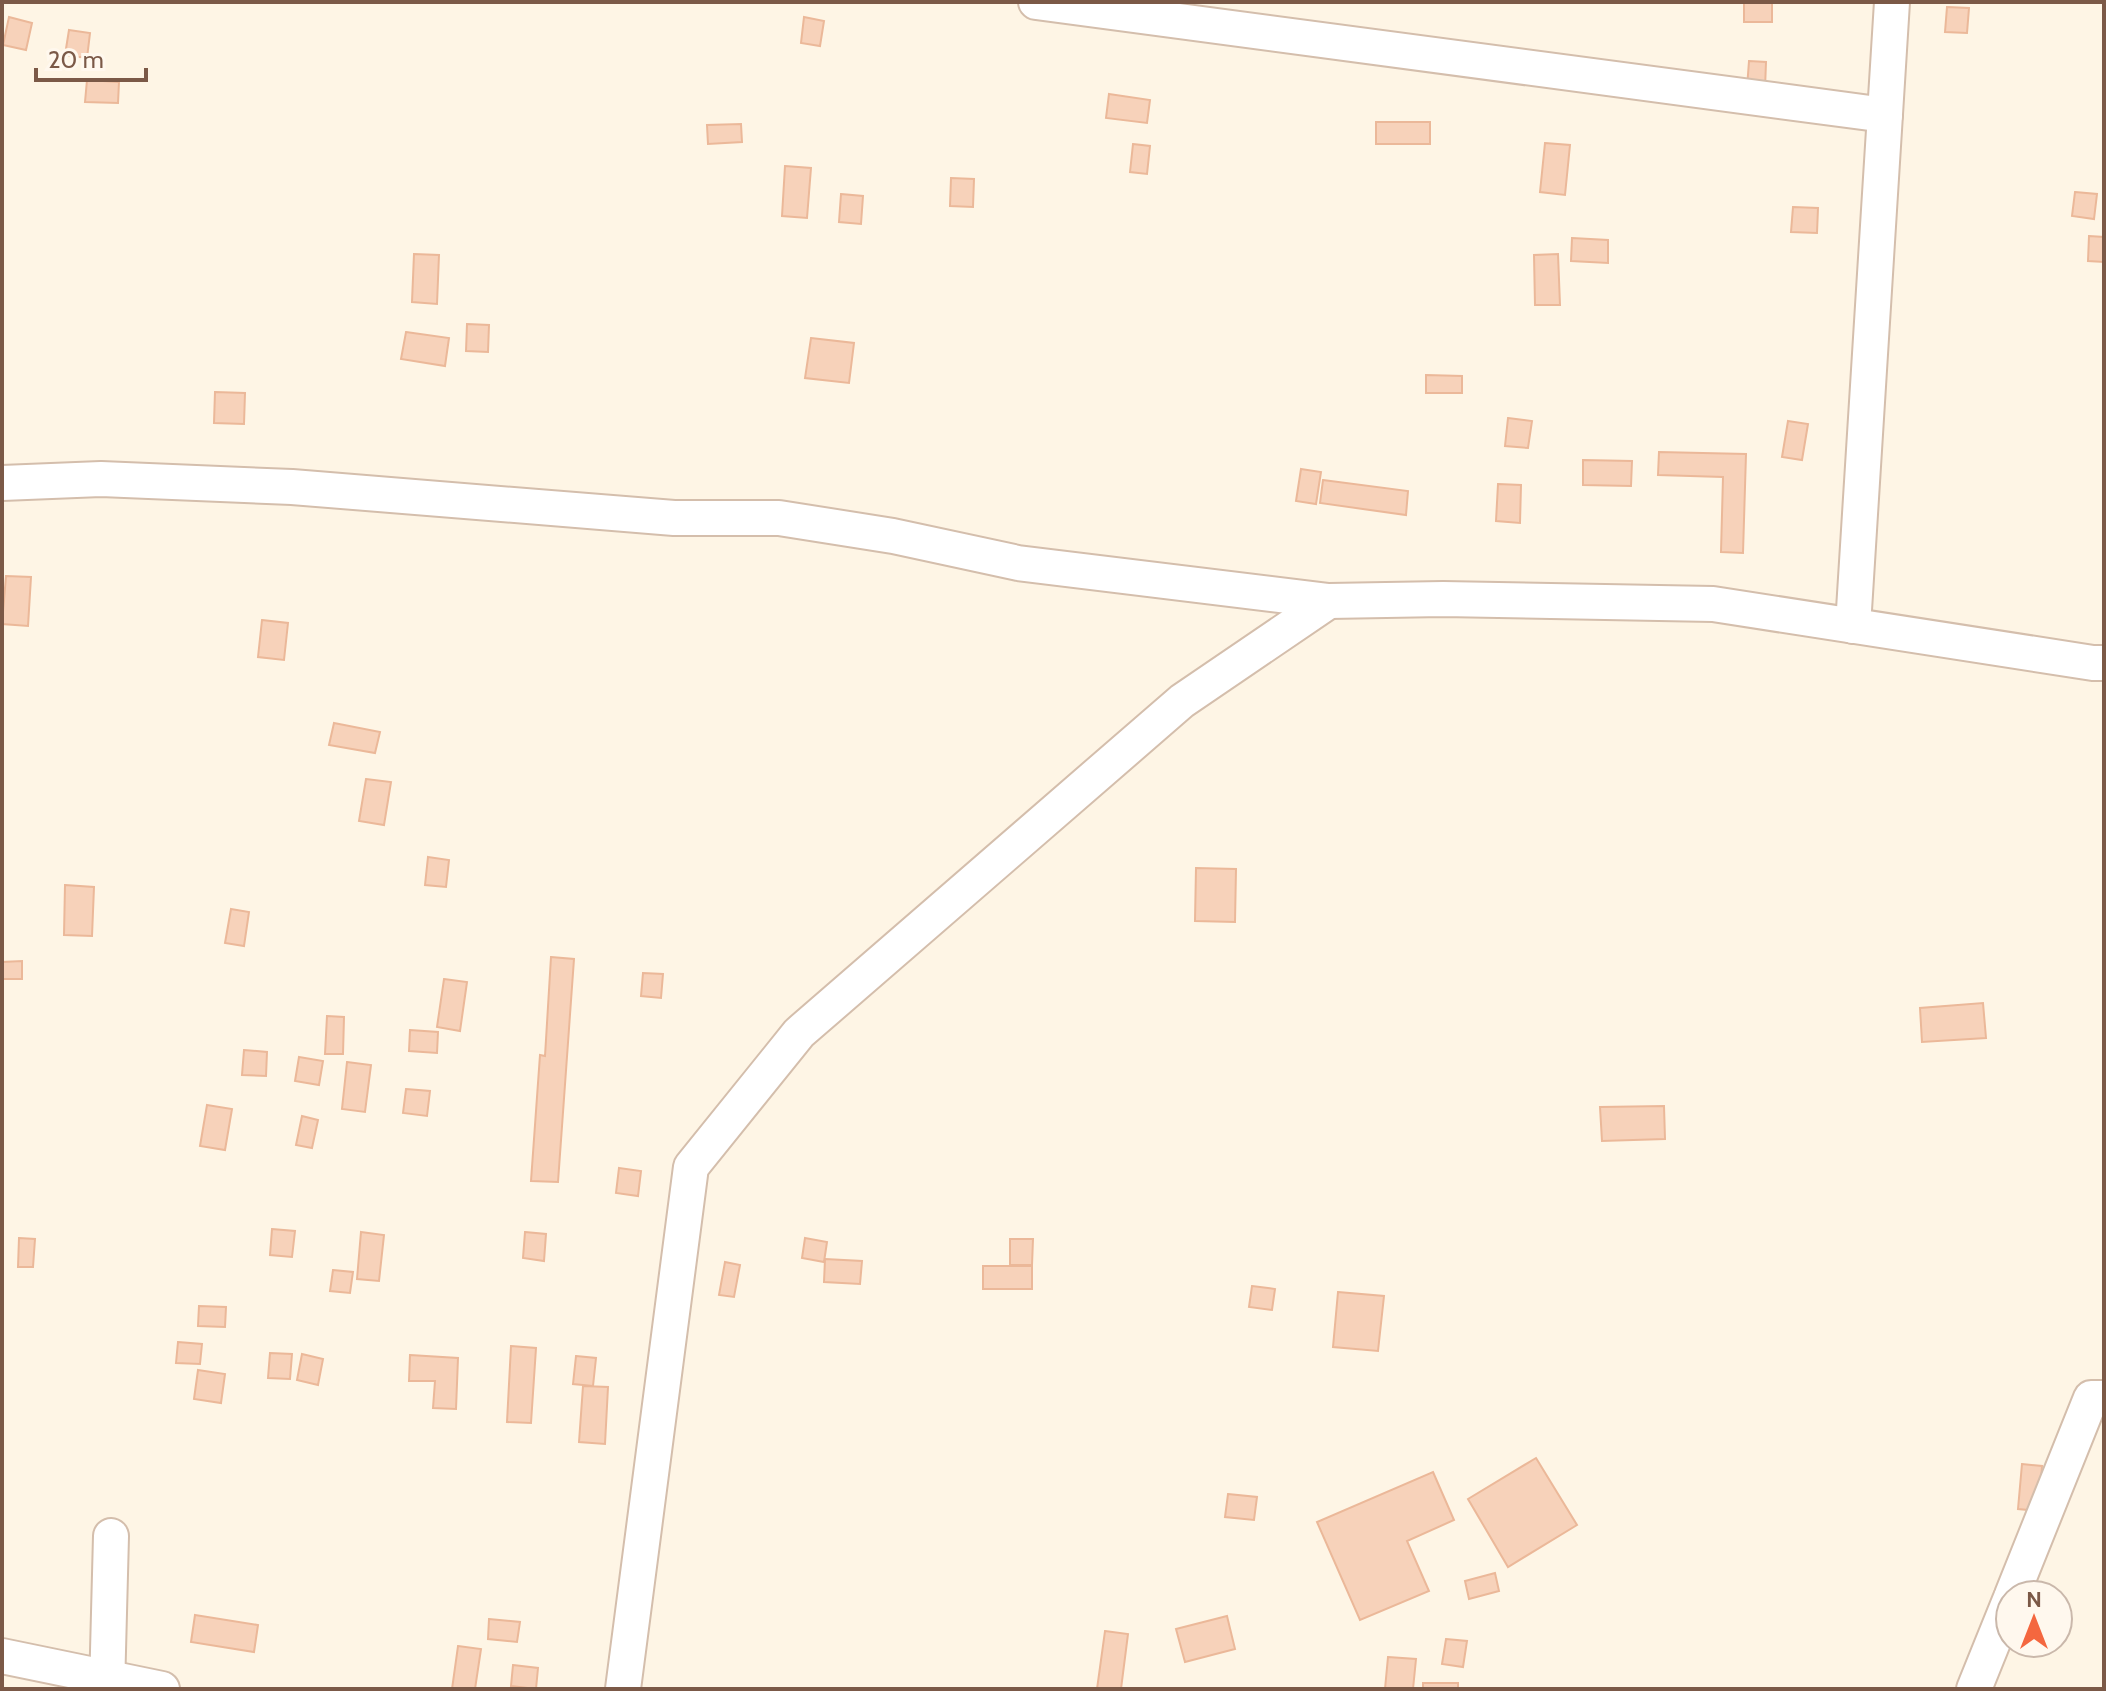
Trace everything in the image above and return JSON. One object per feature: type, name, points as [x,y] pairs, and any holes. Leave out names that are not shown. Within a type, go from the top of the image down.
[{"type":"street","points":[[1036,2],[1885,115]]},
{"type":"street","points":[[1853,626],[1892,2]]},
{"type":"street","points":[[2,483],[101,479],[276,486],[674,518],[779,518],[893,536],[1018,563],[1329,601],[1443,599],[1713,604],[2104,663]]},
{"type":"street","points":[[623,1689],[691,1167],[799,1033],[1182,701],[1329,601]]},
{"type":"street","points":[[2018,1579],[2091,1398],[2104,1398]]},
{"type":"street","points":[[107,1683],[111,1536]]},
{"type":"street","points":[[1974,1689],[1994,1639]]},
{"type":"street","points":[[2,1656],[107,1683],[162,1689]]},
{"type":"building","points":[[1744,2],[1772,2],[1772,22],[1744,22]]},
{"type":"building","points":[[1947,7],[1969,8],[1967,33],[1945,32]]},
{"type":"building","points":[[9,17],[32,23],[26,50],[3,45]]},
{"type":"building","points":[[804,17],[824,21],[820,46],[801,43]]},
{"type":"building","points":[[69,30],[90,33],[87,58],[65,55]]},
{"type":"building","points":[[1749,61],[1766,62],[1765,89],[1747,88]]},
{"type":"building","points":[[87,80],[119,82],[118,103],[85,102]]},
{"type":"building","points":[[1109,94],[1150,100],[1147,123],[1106,118]]},
{"type":"building","points":[[1376,122],[1430,122],[1430,144],[1376,144]]},
{"type":"building","points":[[741,124],[742,142],[708,144],[707,125]]},
{"type":"building","points":[[1545,143],[1570,145],[1565,195],[1540,192]]},
{"type":"building","points":[[1133,144],[1150,146],[1147,174],[1130,172]]},
{"type":"building","points":[[785,166],[811,168],[807,218],[782,216]]},
{"type":"building","points":[[951,178],[974,179],[973,207],[950,206]]},
{"type":"building","points":[[2075,192],[2097,194],[2094,219],[2072,216]]},
{"type":"building","points":[[841,194],[863,196],[861,224],[839,222]]},
{"type":"building","points":[[1793,207],[1818,208],[1817,233],[1791,232]]},
{"type":"building","points":[[2089,236],[2104,237],[2104,262],[2088,261]]},
{"type":"building","points":[[1572,238],[1608,240],[1608,263],[1571,261]]},
{"type":"building","points":[[414,254],[439,255],[437,304],[412,302]]},
{"type":"building","points":[[1558,254],[1560,305],[1535,305],[1534,255]]},
{"type":"building","points":[[467,324],[489,325],[488,352],[466,351]]},
{"type":"building","points":[[406,332],[449,338],[445,366],[401,359]]},
{"type":"building","points":[[811,338],[854,343],[849,383],[805,378]]},
{"type":"building","points":[[1426,375],[1462,376],[1462,393],[1426,393]]},
{"type":"building","points":[[215,392],[245,393],[244,424],[214,423]]},
{"type":"building","points":[[1508,418],[1532,421],[1528,448],[1505,446]]},
{"type":"building","points":[[1788,421],[1808,424],[1802,460],[1782,457]]},
{"type":"building","points":[[1659,452],[1746,454],[1743,553],[1721,552],[1723,477],[1658,475]]},
{"type":"building","points":[[1583,460],[1632,461],[1631,486],[1583,485]]},
{"type":"building","points":[[1301,469],[1321,472],[1316,504],[1296,501]]},
{"type":"building","points":[[1323,480],[1408,491],[1406,515],[1320,503]]},
{"type":"building","points":[[1498,484],[1521,485],[1520,523],[1496,521]]},
{"type":"building","points":[[6,576],[31,577],[28,626],[2,624]]},
{"type":"building","points":[[262,620],[288,623],[284,660],[258,657]]},
{"type":"building","points":[[334,723],[380,732],[375,753],[329,745]]},
{"type":"building","points":[[366,779],[391,782],[384,825],[359,821]]},
{"type":"building","points":[[428,857],[449,860],[446,887],[425,885]]},
{"type":"building","points":[[1196,868],[1236,869],[1235,922],[1195,921]]},
{"type":"building","points":[[65,885],[94,887],[92,936],[64,935]]},
{"type":"building","points":[[231,909],[249,912],[244,946],[225,943]]},
{"type":"building","points":[[551,957],[574,959],[558,1182],[531,1181],[540,1055],[545,1056]]},
{"type":"building","points":[[22,961],[22,979],[2,979],[2,962]]},
{"type":"building","points":[[643,973],[663,974],[661,998],[641,996]]},
{"type":"building","points":[[444,979],[467,982],[460,1031],[437,1027]]},
{"type":"building","points":[[1983,1003],[1986,1038],[1922,1042],[1920,1008]]},
{"type":"building","points":[[327,1016],[344,1017],[343,1054],[325,1054]]},
{"type":"building","points":[[410,1030],[438,1032],[437,1053],[409,1051]]},
{"type":"building","points":[[244,1050],[267,1052],[266,1076],[242,1075]]},
{"type":"building","points":[[299,1057],[323,1061],[319,1085],[295,1081]]},
{"type":"building","points":[[347,1062],[371,1065],[365,1112],[342,1109]]},
{"type":"building","points":[[406,1089],[430,1091],[427,1116],[403,1113]]},
{"type":"building","points":[[207,1105],[232,1109],[225,1150],[200,1146]]},
{"type":"building","points":[[1664,1106],[1665,1139],[1602,1141],[1600,1107]]},
{"type":"building","points":[[302,1116],[318,1120],[312,1148],[296,1145]]},
{"type":"building","points":[[619,1168],[641,1171],[638,1196],[616,1193]]},
{"type":"building","points":[[272,1229],[295,1231],[292,1257],[270,1255]]},
{"type":"building","points":[[361,1232],[384,1235],[379,1281],[357,1279]]},
{"type":"building","points":[[525,1232],[546,1234],[544,1261],[523,1258]]},
{"type":"building","points":[[19,1238],[35,1239],[33,1267],[18,1267]]},
{"type":"building","points":[[805,1238],[827,1242],[824,1262],[802,1258]]},
{"type":"building","points":[[1010,1239],[1033,1239],[1032,1265],[1010,1265]]},
{"type":"building","points":[[825,1259],[862,1261],[860,1284],[824,1282]]},
{"type":"building","points":[[725,1262],[740,1265],[734,1297],[719,1295]]},
{"type":"building","points":[[983,1266],[1032,1266],[1032,1289],[983,1289]]},
{"type":"building","points":[[333,1270],[353,1272],[350,1293],[330,1291]]},
{"type":"building","points":[[1252,1286],[1275,1289],[1272,1310],[1249,1307]]},
{"type":"building","points":[[1338,1292],[1384,1296],[1378,1351],[1333,1347]]},
{"type":"building","points":[[199,1306],[226,1307],[225,1327],[198,1326]]},
{"type":"building","points":[[178,1342],[202,1344],[200,1364],[176,1363]]},
{"type":"building","points":[[511,1346],[536,1348],[531,1423],[507,1422]]},
{"type":"building","points":[[270,1353],[292,1354],[290,1379],[268,1378]]},
{"type":"building","points":[[302,1354],[323,1359],[318,1385],[297,1380]]},
{"type":"building","points":[[410,1355],[458,1358],[456,1409],[433,1408],[435,1381],[409,1381]]},
{"type":"building","points":[[576,1356],[596,1358],[593,1386],[573,1384]]},
{"type":"building","points":[[198,1370],[225,1374],[221,1403],[194,1399]]},
{"type":"building","points":[[583,1386],[608,1387],[605,1444],[579,1442]]},
{"type":"building","points":[[1536,1458],[1577,1525],[1508,1567],[1468,1499]]},
{"type":"building","points":[[2022,1464],[2042,1466],[2039,1511],[2018,1509]]},
{"type":"building","points":[[1433,1472],[1454,1520],[1407,1541],[1429,1591],[1360,1620],[1317,1522]]},
{"type":"building","points":[[1228,1494],[1257,1497],[1254,1520],[1225,1517]]},
{"type":"building","points":[[1495,1573],[1499,1591],[1469,1599],[1465,1581]]},
{"type":"building","points":[[195,1615],[258,1625],[254,1652],[191,1642]]},
{"type":"building","points":[[1227,1616],[1235,1649],[1185,1662],[1176,1629]]},
{"type":"building","points":[[489,1619],[520,1622],[517,1642],[488,1639]]},
{"type":"building","points":[[1105,1631],[1128,1634],[1121,1689],[1097,1689]]},
{"type":"building","points":[[1446,1639],[1467,1641],[1463,1667],[1442,1664]]},
{"type":"building","points":[[458,1646],[481,1649],[475,1689],[452,1689]]},
{"type":"building","points":[[1388,1657],[1416,1659],[1413,1689],[1385,1689]]},
{"type":"building","points":[[513,1665],[538,1668],[536,1689],[511,1686]]},
{"type":"building","points":[[1423,1683],[1458,1683],[1458,1689],[1423,1689]]}]
